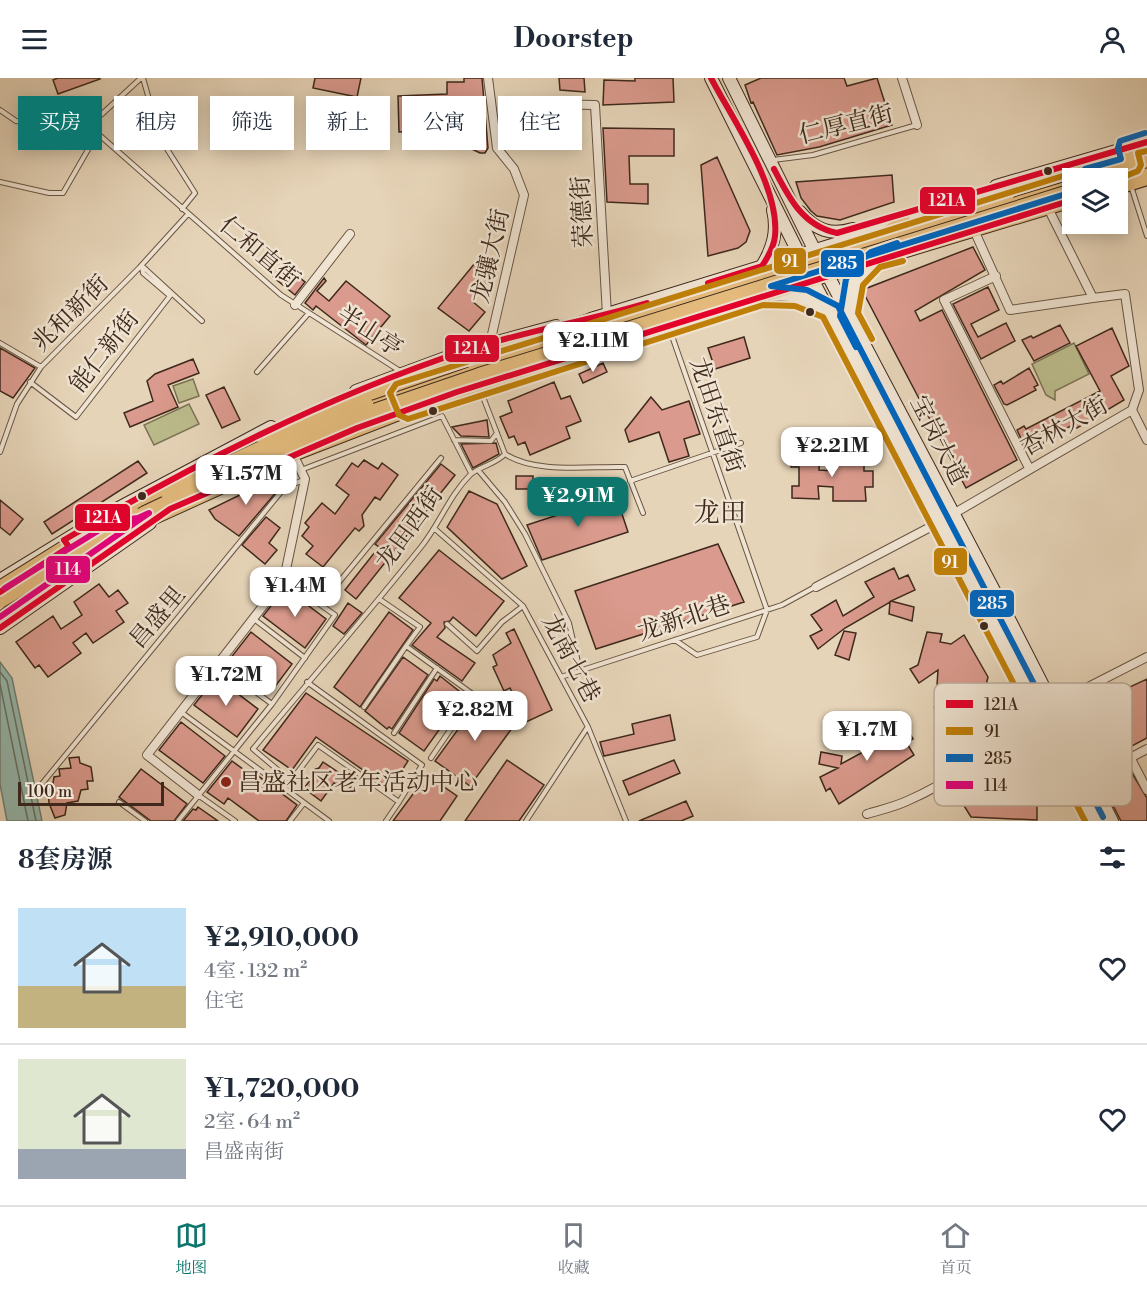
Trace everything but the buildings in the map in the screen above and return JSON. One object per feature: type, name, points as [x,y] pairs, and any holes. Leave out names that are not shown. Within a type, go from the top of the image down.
[{"type":"main road","name":"宝岗大道","points":[[711,78],[802,260],[1023,683]]},
{"type":"main road","name":"宝岗大道","points":[[729,78],[817,255],[1041,683]]},
{"type":"main road","points":[[787,194],[806,219],[820,229],[837,233],[1147,142]]},
{"type":"main road","points":[[1127,147],[1132,165]]},
{"type":"main road","points":[[0,590],[114,515],[197,477],[384,399],[637,312],[817,255],[904,222],[1147,149]]},
{"type":"main road","points":[[1122,168],[1147,161]]},
{"type":"main road","points":[[1122,168],[1147,161]]},
{"type":"main road","points":[[1128,174],[1147,169]]},
{"type":"main road","points":[[1128,184],[1147,178]]},
{"type":"main road","points":[[817,255],[867,246],[1062,186]]},
{"type":"main road","points":[[0,580],[95,521],[141,506],[266,445],[386,396],[1062,186]]},
{"type":"main road","points":[[762,266],[771,250],[775,236],[774,214],[767,191]]},
{"type":"main road","points":[[0,590],[91,531],[197,477],[291,444],[404,400],[1062,194]]},
{"type":"main road","points":[[0,608],[86,551],[170,509],[293,454],[399,412],[876,259],[1062,203]]},
{"type":"main road","points":[[860,227],[904,222]]},
{"type":"main road","points":[[867,246],[904,222]]},
{"type":"main road","points":[[849,315],[850,294],[856,278],[876,259]]},
{"type":"main road","points":[[0,620],[197,477],[213,458],[281,423],[403,374],[490,343],[563,324],[673,307],[696,299],[739,273],[762,266],[802,260]]},
{"type":"main road","points":[[761,296],[795,295],[810,299],[830,311]]},
{"type":"main road","points":[[141,506],[242,447],[290,424],[344,402],[466,360],[603,317]]},
{"type":"main road","points":[[0,601],[197,477]]},
{"type":"main road","points":[[0,628],[170,509]]},
{"type":"main road","name":"宝岗大道","points":[[1087,806],[1095,821]]},
{"type":"main road","name":"宝岗大道","points":[[1104,806],[1112,821]]},
{"type":"street","name":"龙骧大街","points":[[488,78],[497,148],[513,169],[524,195],[490,343]]},
{"type":"street","name":"仁厚直街","points":[[902,78],[918,125]]},
{"type":"street","name":"荣德街","points":[[497,148],[529,123],[542,104],[595,105],[603,317]]},
{"type":"street","points":[[974,230],[1010,310],[1093,298],[1048,208]]},
{"type":"street","points":[[295,305],[351,234]]},
{"type":"street","points":[[996,276],[944,300],[1029,468]]},
{"type":"street","name":"杏林大街","points":[[953,514],[1132,410],[1139,390],[1125,294],[1093,298]]},
{"type":"street","points":[[1132,410],[1147,440]]},
{"type":"street","points":[[197,794],[147,755],[284,579],[305,479],[293,454]]},
{"type":"street","points":[[816,587],[940,522]]},
{"type":"street","points":[[1096,683],[1147,657]]},
{"type":"street","points":[[1132,756],[1147,749]]},
{"type":"street","points":[[1132,762],[1147,790]]},
{"type":"street","points":[[867,814],[906,802],[934,786]]},
{"type":"lane","points":[[102,114],[142,78],[160,138],[195,193],[182,209]]},
{"type":"lane","points":[[0,110],[18,121]]},
{"type":"lane","name":"仁厚直街","points":[[770,160],[813,155],[918,125]]},
{"type":"lane","name":"仁和直街","points":[[102,138],[295,305],[317,319]]},
{"type":"lane","points":[[0,182],[49,193],[63,193],[88,150]]},
{"type":"lane","points":[[1128,194],[1147,236]]},
{"type":"lane","name":"兆和新街","points":[[0,452],[17,404],[41,367],[142,266],[188,214]]},
{"type":"lane","points":[[142,266],[202,321]]},
{"type":"lane","name":"能仁新街","points":[[30,382],[76,417],[170,296],[143,273],[142,266]]},
{"type":"lane","points":[[257,372],[308,314]]},
{"type":"lane","name":"半山亭","points":[[317,319],[403,374]]},
{"type":"lane","name":"龙田东直街","points":[[671,333],[767,610]]},
{"type":"lane","points":[[0,343],[41,367]]},
{"type":"lane","points":[[479,386],[504,452],[518,463],[625,467],[643,513]]},
{"type":"lane","points":[[300,470],[442,416],[471,473]]},
{"type":"lane","points":[[454,440],[491,441],[497,433]]},
{"type":"lane","points":[[630,481],[741,443]]},
{"type":"lane","name":"龙田西街","points":[[399,802],[318,745],[291,780],[253,749],[307,682],[348,638],[435,529],[450,502],[471,473],[499,460],[504,452]]},
{"type":"lane","points":[[321,604],[441,458]]},
{"type":"lane","points":[[478,470],[505,502],[525,534],[570,623],[580,671]]},
{"type":"lane","name":"昌盛里","points":[[41,785],[285,487],[305,479]]},
{"type":"lane","points":[[435,529],[523,606],[502,622],[477,651],[447,624]]},
{"type":"lane","points":[[178,821],[197,794],[272,704],[336,615],[284,579]]},
{"type":"lane","name":"龙新北巷","points":[[561,677],[767,610],[816,587]]},
{"type":"lane","points":[[364,707],[420,627],[379,599]]},
{"type":"lane","name":"龙南七巷","points":[[523,606],[588,727],[626,821]]},
{"type":"lane","points":[[675,640],[697,655],[757,637],[767,610]]},
{"type":"lane","points":[[253,619],[305,658]]},
{"type":"lane","points":[[406,646],[474,695],[431,758]]},
{"type":"lane","points":[[218,665],[272,704]]},
{"type":"lane","points":[[394,733],[437,668]]},
{"type":"lane","points":[[307,682],[422,765],[386,821]]},
{"type":"lane","points":[[180,712],[329,821]]},
{"type":"lane","points":[[526,821],[588,727]]},
{"type":"lane","points":[[197,794],[235,821]]},
{"type":"lane","points":[[119,802],[145,821]]},
{"type":"lane","points":[[290,821],[304,803]]},
{"type":"green space","points":[[1074,343],[1089,374],[1055,391],[1055,400],[1046,395],[1032,364]]},
{"type":"green space","points":[[193,379],[199,396],[179,403],[173,386]]},
{"type":"green space","points":[[189,404],[199,424],[154,445],[144,425]]},
{"type":"water","points":[[0,662],[12,678],[42,821],[7,821],[0,784]]},
{"type":"transit line","name":"121A","points":[[708,283],[762,266],[772,248],[775,236],[775,217],[763,176],[711,78]]},
{"type":"transit line","name":"285","points":[[1089,168],[1121,159],[1118,148],[1120,141],[1145,133]]},
{"type":"transit line","name":"121A","points":[[774,169],[798,209],[815,224],[837,233],[1147,142]]},
{"type":"transit line","name":"91","points":[[1128,175],[1138,171],[1141,165],[1138,153],[1147,151]]},
{"type":"transit line","name":"91","points":[[1013,683],[823,317],[795,306],[763,305],[408,419],[399,415],[390,393],[396,384],[1062,176]]},
{"type":"transit line","name":"285","points":[[1034,683],[838,306],[807,290],[771,286],[1062,195]]},
{"type":"transit line","name":"121A","points":[[0,628],[170,509],[357,428],[457,392],[1062,203]]},
{"type":"transit line","name":"285","points":[[856,347],[840,316],[846,279],[854,267],[871,252],[897,243]]},
{"type":"transit line","name":"91","points":[[872,339],[858,313],[863,285],[880,267],[903,261]]},
{"type":"transit line","name":"121A","points":[[0,592],[69,547],[64,540],[112,512],[210,459],[311,411],[362,389],[467,350],[647,303]]},
{"type":"transit line","name":"114","points":[[0,617],[149,513],[138,518],[114,521],[5,588]]},
{"type":"transit line","name":"91","points":[[1077,806],[1085,821]]},
{"type":"transit line","name":"285","points":[[1097,806],[1103,817]]},
{"type":"place","name":"昌盛社区老年活动中心","points":[[226,782]]},
{"type":"district","name":"龙田","points":[[720,512]]}]
